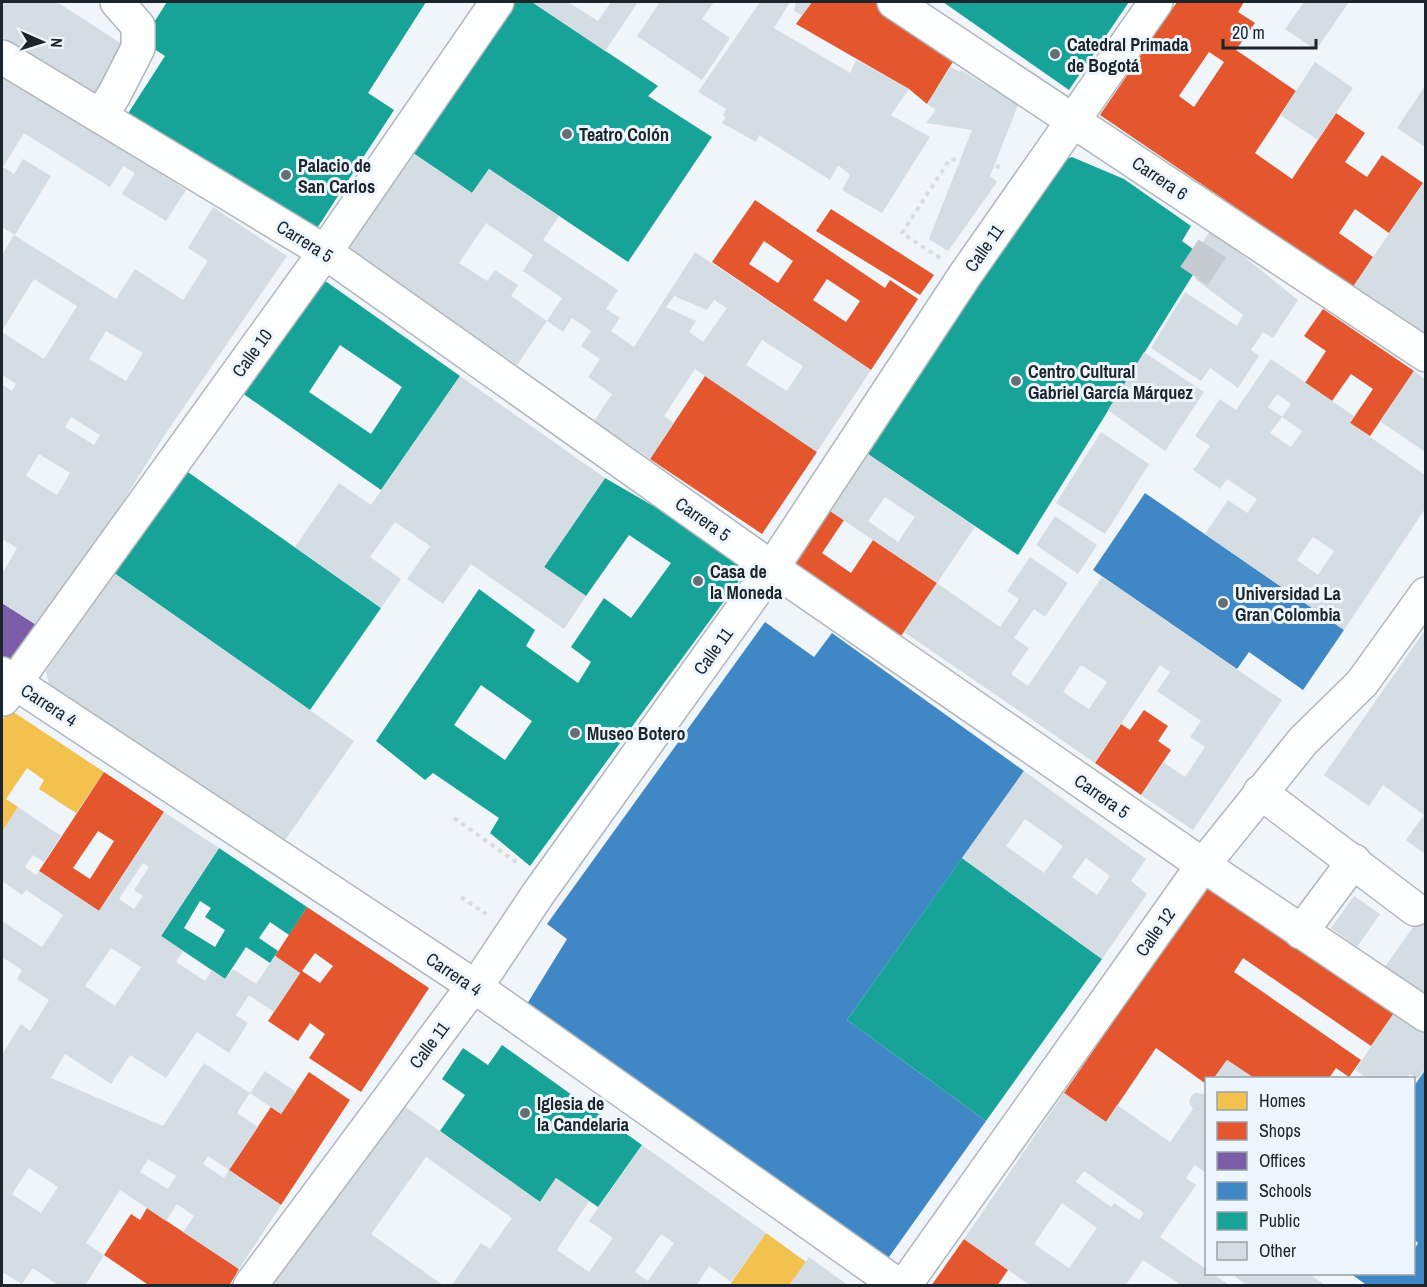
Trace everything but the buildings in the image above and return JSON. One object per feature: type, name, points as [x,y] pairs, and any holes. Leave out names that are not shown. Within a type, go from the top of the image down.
[{"type":"street","points":[[100,116],[114,95],[138,48],[138,26],[117,2]]},
{"type":"street","name":"Calle 10","points":[[6,686],[325,252],[496,2]]},
{"type":"street","name":"Carrera 6","points":[[894,2],[1074,120],[1224,231],[1425,355]]},
{"type":"street","name":"Calle 11","points":[[250,1286],[474,986],[772,568],[965,275],[1156,2]]},
{"type":"street","name":"Carrera 5","points":[[2,57],[325,252],[772,568],[1425,1015]]},
{"type":"street","name":"Calle 12","points":[[904,1286],[1203,865],[1303,741],[1362,683],[1425,594]]},
{"type":"street","name":"Carrera 4","points":[[6,686],[474,986],[899,1286]]},
{"type":"street","points":[[1260,792],[1415,909]]},
{"type":"street","points":[[1301,932],[1354,861]]},
{"type":"path","points":[[965,275],[902,233],[950,159],[1036,173]]},
{"type":"path","points":[[454,818],[529,870]]},
{"type":"path","points":[[461,897],[487,915]]},
{"type":"tunnel","points":[[1194,276],[1220,237]]},
{"type":"place","name":"Catedral Primada de Bogotá","points":[[1055,54]]},
{"type":"place","name":"Teatro Colón","points":[[567,134]]},
{"type":"place","name":"Palacio de San Carlos","points":[[286,175]]},
{"type":"place","name":"Centro Cultural Gabriel García Márquez","points":[[1016,381]]},
{"type":"place","name":"Casa de la Moneda","points":[[698,581]]},
{"type":"place","name":"Universidad La Gran Colombia","points":[[1223,603]]},
{"type":"place","name":"Museo Botero","points":[[575,733]]},
{"type":"place","name":"Iglesia de la Candelaria","points":[[525,1113]]}]
